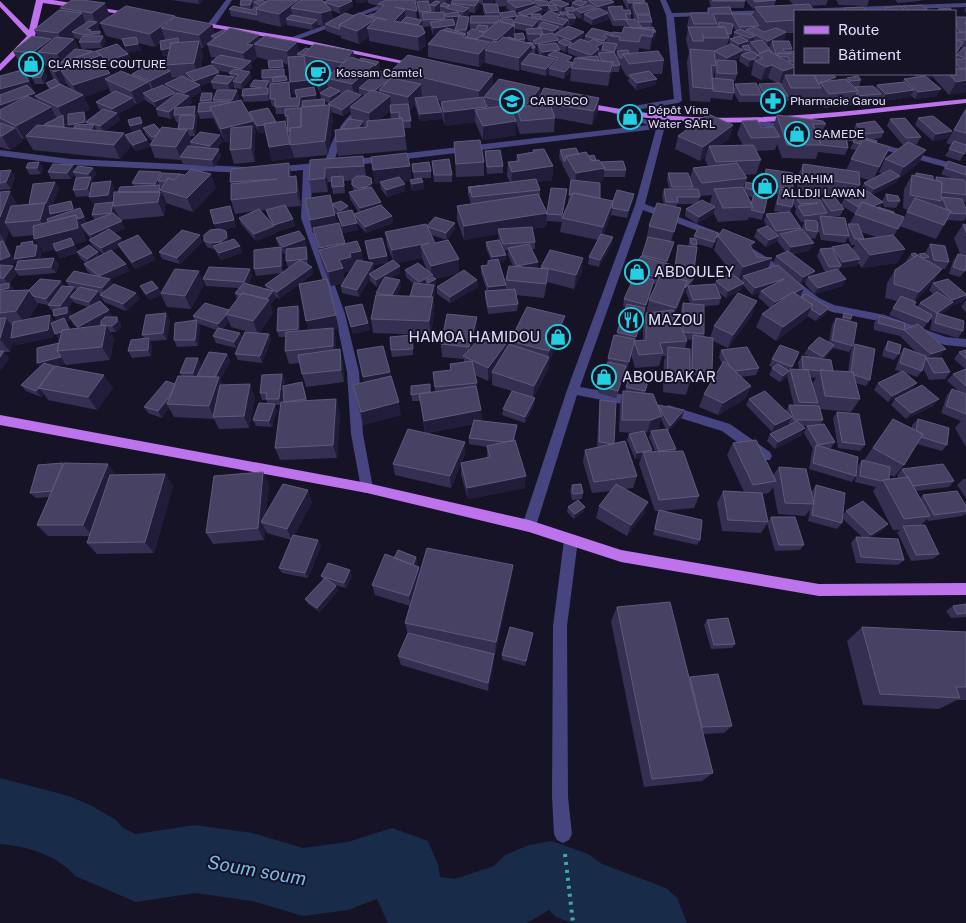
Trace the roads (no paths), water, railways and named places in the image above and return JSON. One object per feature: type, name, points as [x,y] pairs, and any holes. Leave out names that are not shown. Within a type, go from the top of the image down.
[{"type":"main road","points":[[0,69],[31,36],[40,0],[145,15]]},
{"type":"main road","points":[[0,3],[31,36]]},
{"type":"main road","points":[[192,22],[291,39],[430,67]]},
{"type":"main road","points":[[576,102],[613,112],[674,118],[739,119],[966,101]]},
{"type":"main road","points":[[0,420],[367,488],[529,526],[621,556],[819,590],[966,589]]},
{"type":"street","points":[[211,25],[229,0]]},
{"type":"street","points":[[291,39],[400,0]]},
{"type":"street","points":[[613,112],[678,101],[670,15],[663,0]]},
{"type":"street","points":[[815,10],[966,5]]},
{"type":"street","points":[[670,15],[776,11]]},
{"type":"street","points":[[785,11],[794,11]]},
{"type":"street","points":[[407,76],[421,65]]},
{"type":"street","points":[[329,165],[336,136],[355,113],[372,103]]},
{"type":"street","points":[[613,112],[661,126]]},
{"type":"street","points":[[739,119],[796,129]]},
{"type":"street","points":[[264,171],[661,126]]},
{"type":"street","points":[[529,526],[573,390],[640,205],[661,126]]},
{"type":"street","points":[[825,134],[854,139],[966,170]]},
{"type":"street","points":[[0,153],[71,162],[255,170]]},
{"type":"street","points":[[308,167],[306,218],[340,314],[353,372],[357,434],[367,488]]},
{"type":"street","points":[[640,205],[735,242],[764,260],[815,301],[824,305],[881,318],[945,341],[966,343]]},
{"type":"street","points":[[573,390],[644,403],[726,428],[766,456]]},
{"type":"street","points":[[563,834],[560,797],[560,626],[572,540]]},
{"type":"waterway","name":"Soum soum","points":[[0,811],[10,812],[69,829],[92,844],[99,852],[136,868],[195,859],[252,867],[303,882],[348,876],[380,864],[392,862],[404,865],[408,891],[412,898],[422,906],[443,914],[462,913],[479,904],[507,897],[518,891],[529,879],[552,875],[564,878],[581,892],[641,913],[652,923]]},
{"type":"place","name":"CLARISSE COUTURE","points":[[31,64]]},
{"type":"place","name":"Kossam Camtel","points":[[318,73]]},
{"type":"place","name":"CABUSCO","points":[[512,101]]},
{"type":"place","name":"Pharmacie Garou","points":[[773,101]]},
{"type":"place","name":"Dépôt Vina Water SARL","points":[[630,117]]},
{"type":"place","name":"SAMEDE","points":[[797,134]]},
{"type":"place","name":"IBRAHIM ALLDJI LAWAN","points":[[765,186]]},
{"type":"place","name":"ABDOULEY","points":[[637,272]]},
{"type":"place","name":"MAZOU","points":[[631,320]]},
{"type":"place","name":"HAMOA HAMIDOU","points":[[558,337]]},
{"type":"place","name":"ABOUBAKAR","points":[[604,377]]}]
